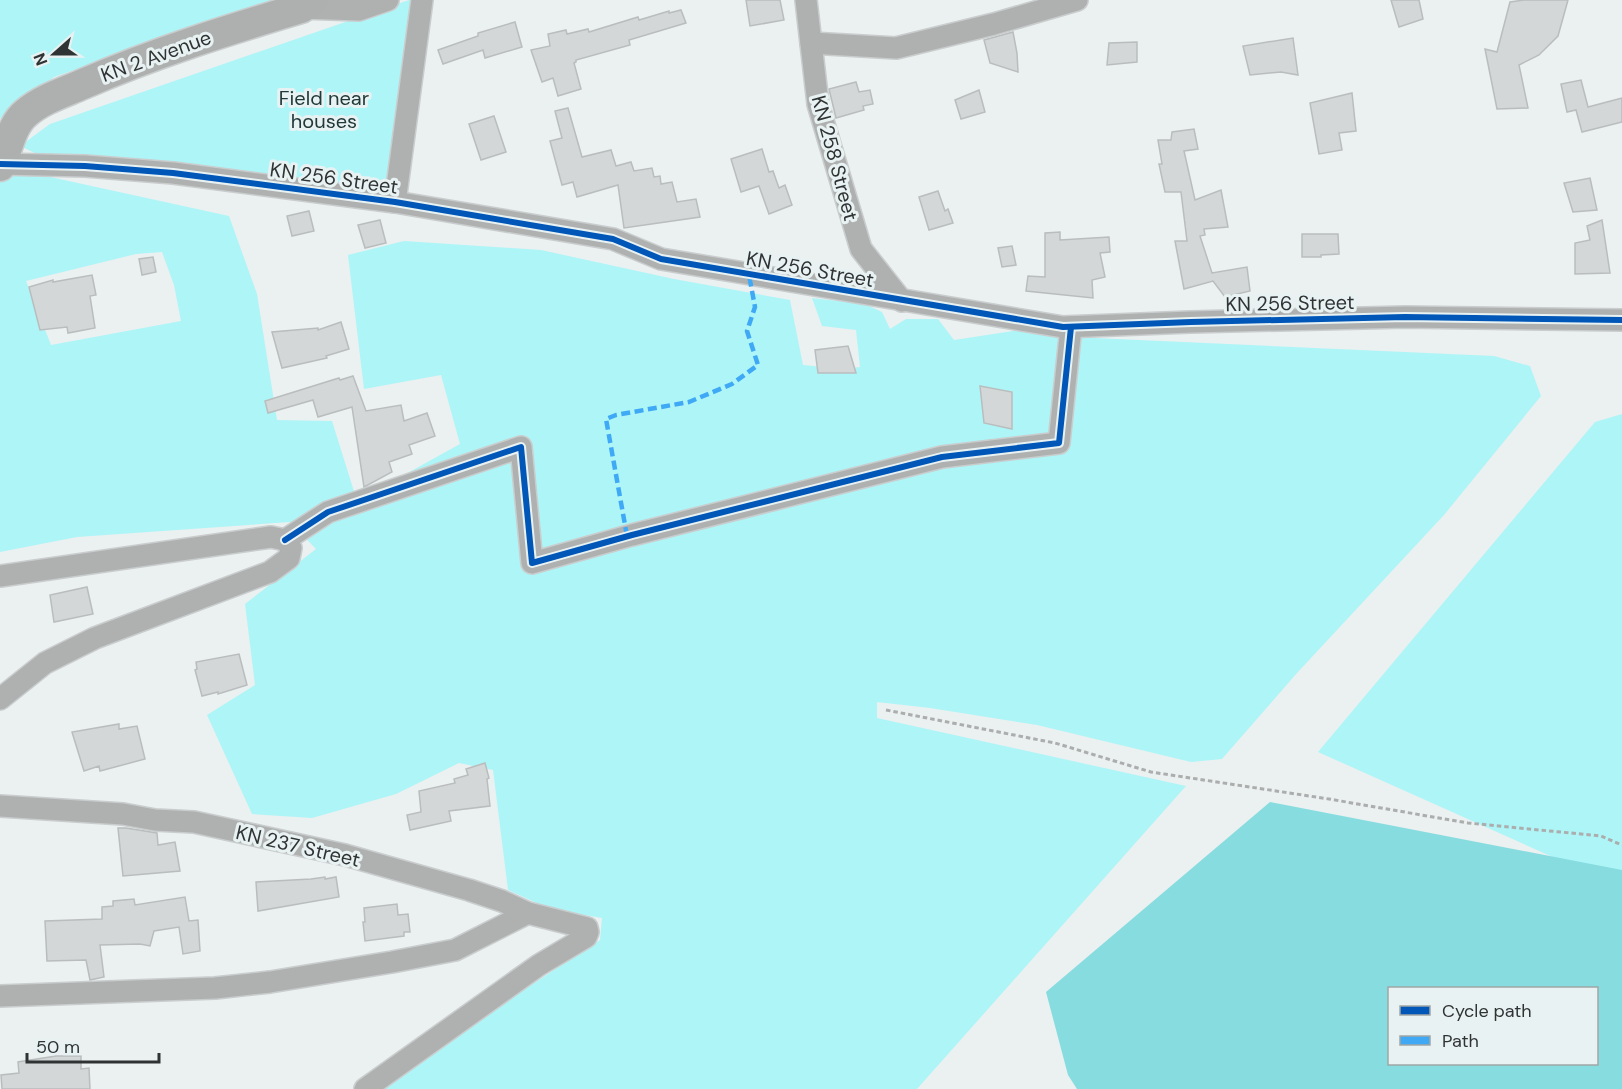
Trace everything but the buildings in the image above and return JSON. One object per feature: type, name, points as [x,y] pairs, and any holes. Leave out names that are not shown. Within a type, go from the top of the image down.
[{"type":"main road","name":"KN 2 Avenue","points":[[0,165],[15,128],[25,113],[50,98],[176,48],[307,4]]},
{"type":"street","points":[[307,4],[359,10],[388,0]]},
{"type":"street","points":[[395,202],[422,0]]},
{"type":"street","name":"KN 258 Street","points":[[806,0],[818,104],[861,249],[902,301]]},
{"type":"street","points":[[811,43],[896,48],[994,24],[1077,0]]},
{"type":"street","name":"KN 256 Street","points":[[0,165],[85,166],[173,173],[395,202],[613,239],[661,260],[1063,327],[1405,317],[1622,320]]},
{"type":"street","points":[[285,540],[328,512],[521,447],[532,563],[644,532],[942,457],[1059,443],[1071,327]]},
{"type":"street","points":[[0,576],[271,537],[285,540],[291,548],[289,558],[270,572],[95,638],[45,663],[0,699]]},
{"type":"street","name":"KN 237 Street","points":[[0,806],[123,814],[155,820],[194,822],[356,858],[469,890],[528,913],[587,928],[586,937],[539,965],[365,1089]]},
{"type":"street","points":[[0,996],[215,988],[270,982],[455,950],[528,913]]},
{"type":"path","points":[[886,710],[1055,743],[1151,772],[1468,823],[1601,836],[1622,845]]},
{"type":"green space","points":[[0,0],[280,0],[54,77],[0,119]]},
{"type":"green space","name":"Field near houses","points":[[412,0],[392,194],[39,155],[20,146],[50,124]]},
{"type":"green space","points":[[0,166],[229,216],[257,294],[277,420],[332,421],[357,501],[460,444],[441,375],[364,389],[348,255],[404,241],[541,250],[674,279],[790,300],[803,365],[844,369],[860,367],[856,330],[822,326],[812,298],[865,304],[882,312],[890,329],[906,319],[938,319],[954,340],[1019,330],[1095,338],[1494,356],[1530,366],[1541,396],[1444,515],[1297,673],[1222,759],[1191,762],[1037,725],[877,702],[877,718],[1186,786],[917,1089],[375,1089],[600,940],[602,918],[550,909],[508,890],[493,770],[459,763],[396,794],[312,818],[252,814],[207,715],[255,685],[245,604],[316,549],[290,522],[77,537],[0,552]],"holes":[[[162,252],[174,285],[181,321],[51,345],[26,281],[136,254]]]},
{"type":"green space","points":[[1622,414],[1622,888],[1318,752],[1595,422]]},
{"type":"shaded area","points":[[1270,802],[1622,870],[1622,1089],[1077,1089],[1068,1075],[1046,992]]},
{"type":"marked path","points":[[627,536],[606,419],[616,415],[689,402],[732,384],[758,365],[747,331],[755,307],[749,275]]},
{"type":"cycle path","points":[[0,164],[85,166],[173,173],[395,202],[613,239],[661,259],[1063,327],[1405,317],[1622,320]]},
{"type":"cycle path","points":[[285,540],[328,512],[521,447],[532,563],[632,535],[942,457],[1059,443],[1071,327]]}]
